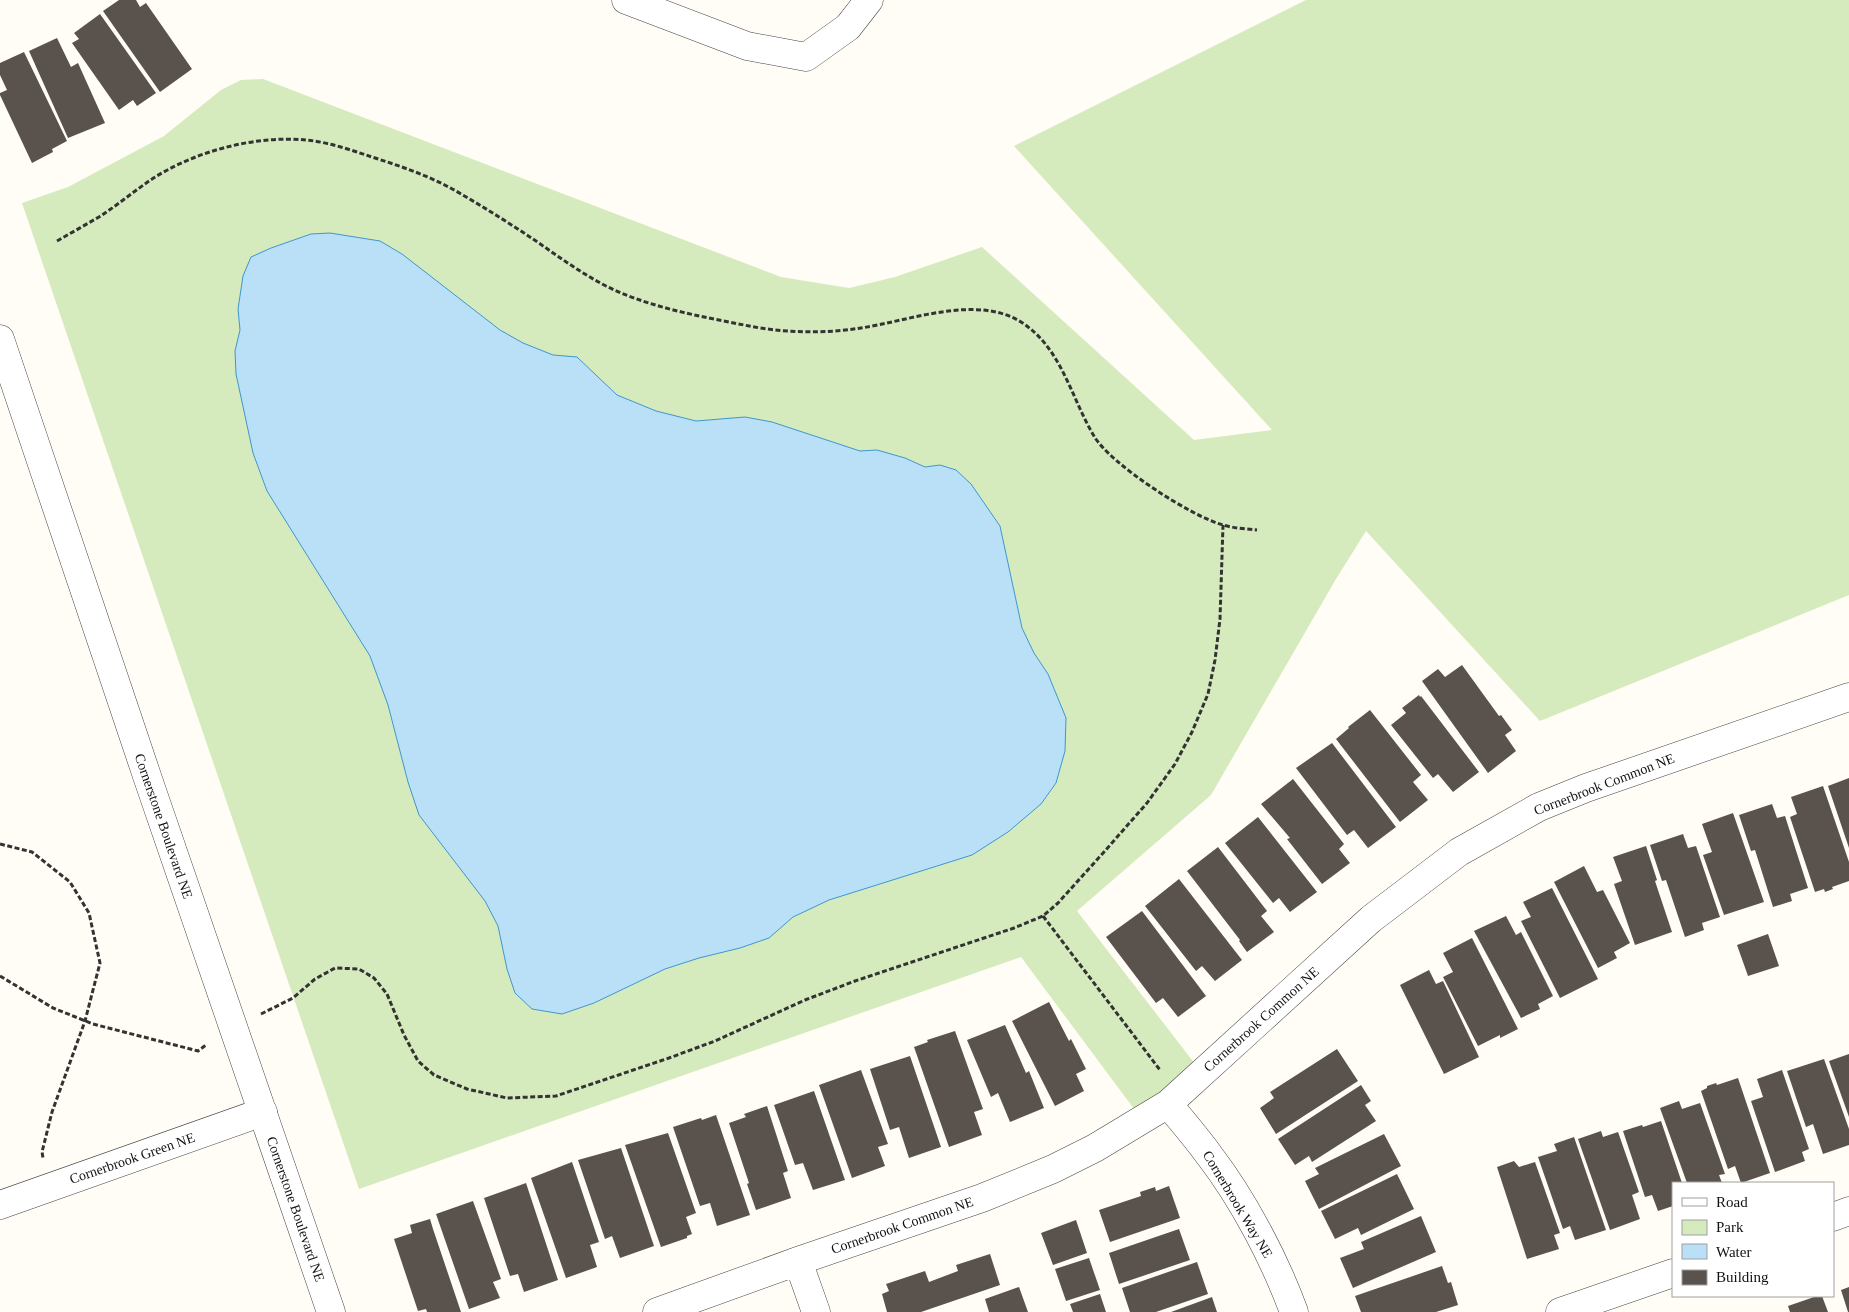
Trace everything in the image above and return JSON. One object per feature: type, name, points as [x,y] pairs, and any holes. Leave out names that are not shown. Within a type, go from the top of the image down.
[{"type":"street","points":[[626,0],[747,46],[806,57],[848,26],[869,0]]},
{"type":"street","name":"Cornerstone Boulevard NE","points":[[0,339],[148,779],[331,1312]]},
{"type":"street","name":"Cornerbrook Common NE","points":[[657,1312],[1021,1183],[1095,1148],[1173,1099],[1371,919],[1460,852],[1496,830],[1539,807],[1586,788],[1849,697]]},
{"type":"street","name":"Cornerbrook Way NE","points":[[1173,1099],[1238,1198],[1262,1240],[1284,1284],[1294,1312]]},
{"type":"street","name":"Cornerbrook Green NE","points":[[0,1205],[263,1112]]},
{"type":"street","points":[[1834,1217],[1849,1211]]},
{"type":"street","points":[[798,1261],[816,1312]]},
{"type":"street","points":[[1560,1312],[1672,1273]]},
{"type":"path","points":[[57,241],[106,212],[152,179],[209,152],[239,144],[273,140],[307,140],[352,150],[413,170],[458,192],[568,264],[608,287],[680,311],[750,326],[816,332],[859,328],[942,312],[971,310],[996,312],[1021,322],[1045,342],[1060,364],[1096,440],[1134,475],[1195,514],[1223,525],[1257,530]]},
{"type":"path","points":[[0,976],[53,1008],[85,1021],[198,1051],[233,1024],[278,1007],[293,998],[315,979],[335,968],[358,969],[374,978],[387,994],[404,1035],[418,1060],[434,1075],[467,1090],[507,1098],[556,1096],[669,1058],[715,1041],[805,1000],[855,981],[1014,928],[1043,916],[1058,903],[1147,803],[1175,764],[1192,732],[1208,694],[1215,660],[1220,619],[1223,525]]},
{"type":"path","points":[[0,844],[32,852],[70,882],[89,913],[100,963],[85,1021],[52,1112],[42,1152],[48,1188]]},
{"type":"path","points":[[1043,916],[1173,1099]]},
{"type":"green space","points":[[1306,0],[1849,0],[1849,595],[1540,721],[1366,531],[1336,579],[1211,795],[1077,911],[1202,1073],[1143,1121],[1021,957],[359,1189],[22,203],[68,187],[164,136],[221,90],[241,80],[263,79],[781,277],[849,288],[895,277],[982,247],[1194,440],[1272,430],[1014,146]]},
{"type":"water","points":[[330,233],[380,241],[402,254],[500,330],[523,343],[553,355],[577,357],[617,395],[656,411],[696,421],[745,417],[772,422],[860,451],[877,450],[905,458],[925,467],[940,465],[956,470],[971,484],[1000,526],[1022,628],[1034,653],[1048,674],[1066,718],[1065,751],[1056,783],[1041,804],[1008,832],[972,855],[829,900],[793,917],[769,938],[665,969],[594,1003],[562,1014],[532,1009],[515,993],[507,969],[498,926],[485,901],[419,815],[408,782],[388,705],[370,656],[267,491],[253,453],[236,374],[235,351],[240,330],[238,309],[243,276],[251,257],[311,234]]},
{"type":"building","points":[[119,0],[136,0],[140,7],[146,3],[192,69],[160,92],[103,11]]},
{"type":"building","points":[[100,14],[156,93],[137,106],[133,100],[119,110],[72,43],[79,39],[74,33]]},
{"type":"building","points":[[57,38],[71,67],[78,63],[105,123],[68,138],[29,51]]},
{"type":"building","points":[[24,52],[67,141],[52,149],[53,152],[32,163],[0,95],[0,93],[7,90],[0,75],[0,63]]},
{"type":"building","points":[[1462,665],[1499,716],[1501,715],[1512,730],[1505,735],[1516,751],[1488,773],[1422,681],[1438,669],[1445,677]]},
{"type":"building","points":[[1419,695],[1479,772],[1453,792],[1438,774],[1433,778],[1391,725],[1406,713],[1402,708]]},
{"type":"building","points":[[1370,710],[1421,775],[1413,782],[1428,800],[1400,822],[1336,739]]},
{"type":"building","points":[[1332,743],[1396,827],[1368,848],[1354,830],[1347,835],[1296,768]]},
{"type":"building","points":[[1849,778],[1849,848],[1828,786]]},
{"type":"building","points":[[1293,779],[1344,844],[1339,849],[1350,863],[1322,884],[1287,839],[1290,838],[1261,804]]},
{"type":"building","points":[[1823,786],[1849,862],[1849,881],[1832,887],[1833,889],[1825,892],[1824,889],[1815,892],[1790,817],[1797,814],[1791,797]]},
{"type":"building","points":[[1772,804],[1777,818],[1785,816],[1808,888],[1790,894],[1792,901],[1773,907],[1755,850],[1751,851],[1739,815]]},
{"type":"building","points":[[1733,813],[1764,902],[1724,915],[1703,855],[1712,852],[1702,824]]},
{"type":"building","points":[[1258,817],[1317,892],[1290,912],[1279,898],[1273,903],[1225,843]]},
{"type":"building","points":[[1683,834],[1688,848],[1696,846],[1720,917],[1702,923],[1704,930],[1685,937],[1666,880],[1662,881],[1650,845]]},
{"type":"building","points":[[1646,846],[1657,880],[1655,881],[1672,932],[1635,945],[1614,884],[1622,881],[1613,857]]},
{"type":"building","points":[[1218,847],[1267,911],[1261,916],[1274,932],[1247,952],[1240,940],[1187,871]]},
{"type":"building","points":[[1584,866],[1597,892],[1603,890],[1630,943],[1614,952],[1617,958],[1598,968],[1554,882]]},
{"type":"building","points":[[1179,879],[1242,960],[1215,981],[1202,966],[1196,971],[1145,906]]},
{"type":"building","points":[[1552,888],[1598,979],[1560,998],[1521,921],[1531,917],[1523,902]]},
{"type":"building","points":[[1142,911],[1206,996],[1178,1017],[1163,998],[1156,1003],[1106,937]]},
{"type":"building","points":[[1506,916],[1516,935],[1521,932],[1553,996],[1538,1004],[1540,1009],[1521,1018],[1474,931]]},
{"type":"building","points":[[1768,934],[1779,966],[1748,976],[1737,945]]},
{"type":"building","points":[[1472,938],[1518,1029],[1500,1038],[1500,1035],[1478,1046],[1443,977],[1453,972],[1443,953]]},
{"type":"building","points":[[1429,970],[1436,984],[1443,981],[1479,1057],[1444,1074],[1400,985]]},
{"type":"building","points":[[1049,1002],[1086,1069],[1076,1074],[1084,1091],[1055,1106],[1012,1021]]},
{"type":"building","points":[[1005,1025],[1026,1073],[1029,1071],[1044,1108],[1010,1122],[998,1093],[991,1097],[967,1040]]},
{"type":"building","points":[[955,1031],[983,1109],[974,1112],[982,1135],[949,1147],[914,1047],[928,1042],[927,1040]]},
{"type":"building","points":[[1337,1049],[1358,1081],[1276,1134],[1260,1108],[1274,1098],[1270,1092]]},
{"type":"building","points":[[1849,1054],[1849,1117],[1829,1061]]},
{"type":"building","points":[[910,1056],[941,1147],[909,1158],[899,1127],[890,1130],[870,1069]]},
{"type":"building","points":[[1824,1059],[1849,1129],[1849,1145],[1823,1154],[1813,1124],[1806,1127],[1787,1071]]},
{"type":"building","points":[[861,1070],[888,1144],[878,1147],[885,1166],[852,1178],[819,1085]]},
{"type":"building","points":[[1782,1070],[1809,1149],[1802,1152],[1805,1161],[1775,1172],[1751,1101],[1763,1097],[1757,1079]]},
{"type":"building","points":[[1738,1078],[1770,1173],[1741,1182],[1735,1166],[1728,1169],[1701,1091],[1707,1088],[1707,1086],[1716,1083],[1717,1085]]},
{"type":"building","points":[[1361,1085],[1371,1101],[1365,1105],[1376,1121],[1312,1162],[1309,1156],[1295,1165],[1278,1139]]},
{"type":"building","points":[[814,1091],[845,1180],[813,1190],[803,1163],[795,1165],[774,1105]]},
{"type":"building","points":[[1679,1101],[1682,1109],[1700,1103],[1725,1174],[1719,1175],[1722,1182],[1687,1182],[1660,1108]]},
{"type":"building","points":[[767,1106],[788,1171],[783,1173],[791,1198],[756,1210],[729,1123],[746,1117],[744,1114]]},
{"type":"building","points":[[716,1115],[750,1215],[717,1226],[710,1203],[700,1206],[673,1127]]},
{"type":"building","points":[[1661,1121],[1682,1182],[1672,1182],[1672,1206],[1658,1211],[1652,1195],[1645,1197],[1623,1131],[1642,1125],[1643,1127]]},
{"type":"building","points":[[1601,1131],[1603,1137],[1618,1132],[1639,1192],[1632,1195],[1640,1219],[1610,1230],[1578,1139]]},
{"type":"building","points":[[668,1133],[696,1213],[686,1217],[692,1234],[687,1236],[687,1238],[661,1247],[625,1145]]},
{"type":"building","points":[[1384,1134],[1401,1166],[1319,1209],[1305,1181],[1319,1174],[1315,1168]]},
{"type":"building","points":[[1574,1137],[1606,1230],[1575,1240],[1570,1226],[1563,1229],[1538,1157],[1557,1151],[1554,1144]]},
{"type":"building","points":[[621,1148],[654,1246],[620,1258],[612,1236],[605,1239],[578,1160]]},
{"type":"building","points":[[1514,1161],[1519,1167],[1535,1162],[1560,1233],[1554,1235],[1559,1249],[1527,1259],[1497,1167]]},
{"type":"building","points":[[572,1162],[599,1242],[590,1245],[597,1267],[566,1278],[531,1178]]},
{"type":"building","points":[[1397,1174],[1414,1209],[1361,1235],[1358,1228],[1335,1239],[1321,1211]]},
{"type":"building","points":[[526,1183],[558,1280],[524,1292],[518,1274],[510,1276],[484,1198]]},
{"type":"building","points":[[1169,1186],[1180,1218],[1110,1242],[1099,1210],[1141,1196],[1140,1192],[1155,1187],[1156,1191]]},
{"type":"building","points":[[473,1201],[501,1279],[493,1282],[500,1298],[469,1309],[436,1214]]},
{"type":"building","points":[[1421,1216],[1436,1252],[1353,1288],[1340,1258],[1364,1249],[1361,1242]]},
{"type":"building","points":[[430,1219],[461,1312],[427,1312],[426,1309],[418,1311],[394,1239],[412,1233],[410,1225]]},
{"type":"building","points":[[1076,1220],[1087,1253],[1053,1265],[1041,1233]]},
{"type":"building","points":[[1179,1229],[1190,1260],[1119,1284],[1109,1253]]},
{"type":"building","points":[[990,1254],[1000,1285],[921,1312],[887,1312],[882,1294],[889,1291],[886,1284],[925,1271],[929,1282],[958,1271],[956,1265]]},
{"type":"building","points":[[1089,1258],[1100,1290],[1066,1301],[1055,1269]]},
{"type":"building","points":[[1197,1262],[1208,1294],[1156,1312],[1130,1312],[1122,1288]]},
{"type":"building","points":[[1442,1266],[1448,1283],[1451,1282],[1458,1305],[1436,1312],[1361,1312],[1355,1296]]},
{"type":"building","points":[[1019,1287],[1028,1312],[989,1312],[985,1299]]},
{"type":"building","points":[[1849,1287],[1849,1312],[1848,1312],[1841,1290]]},
{"type":"building","points":[[1100,1294],[1106,1312],[1073,1312],[1070,1304]]},
{"type":"building","points":[[1212,1297],[1217,1312],[1171,1312]]},
{"type":"building","points":[[1814,1297],[1822,1297],[1828,1312],[1790,1312],[1788,1306]]}]
